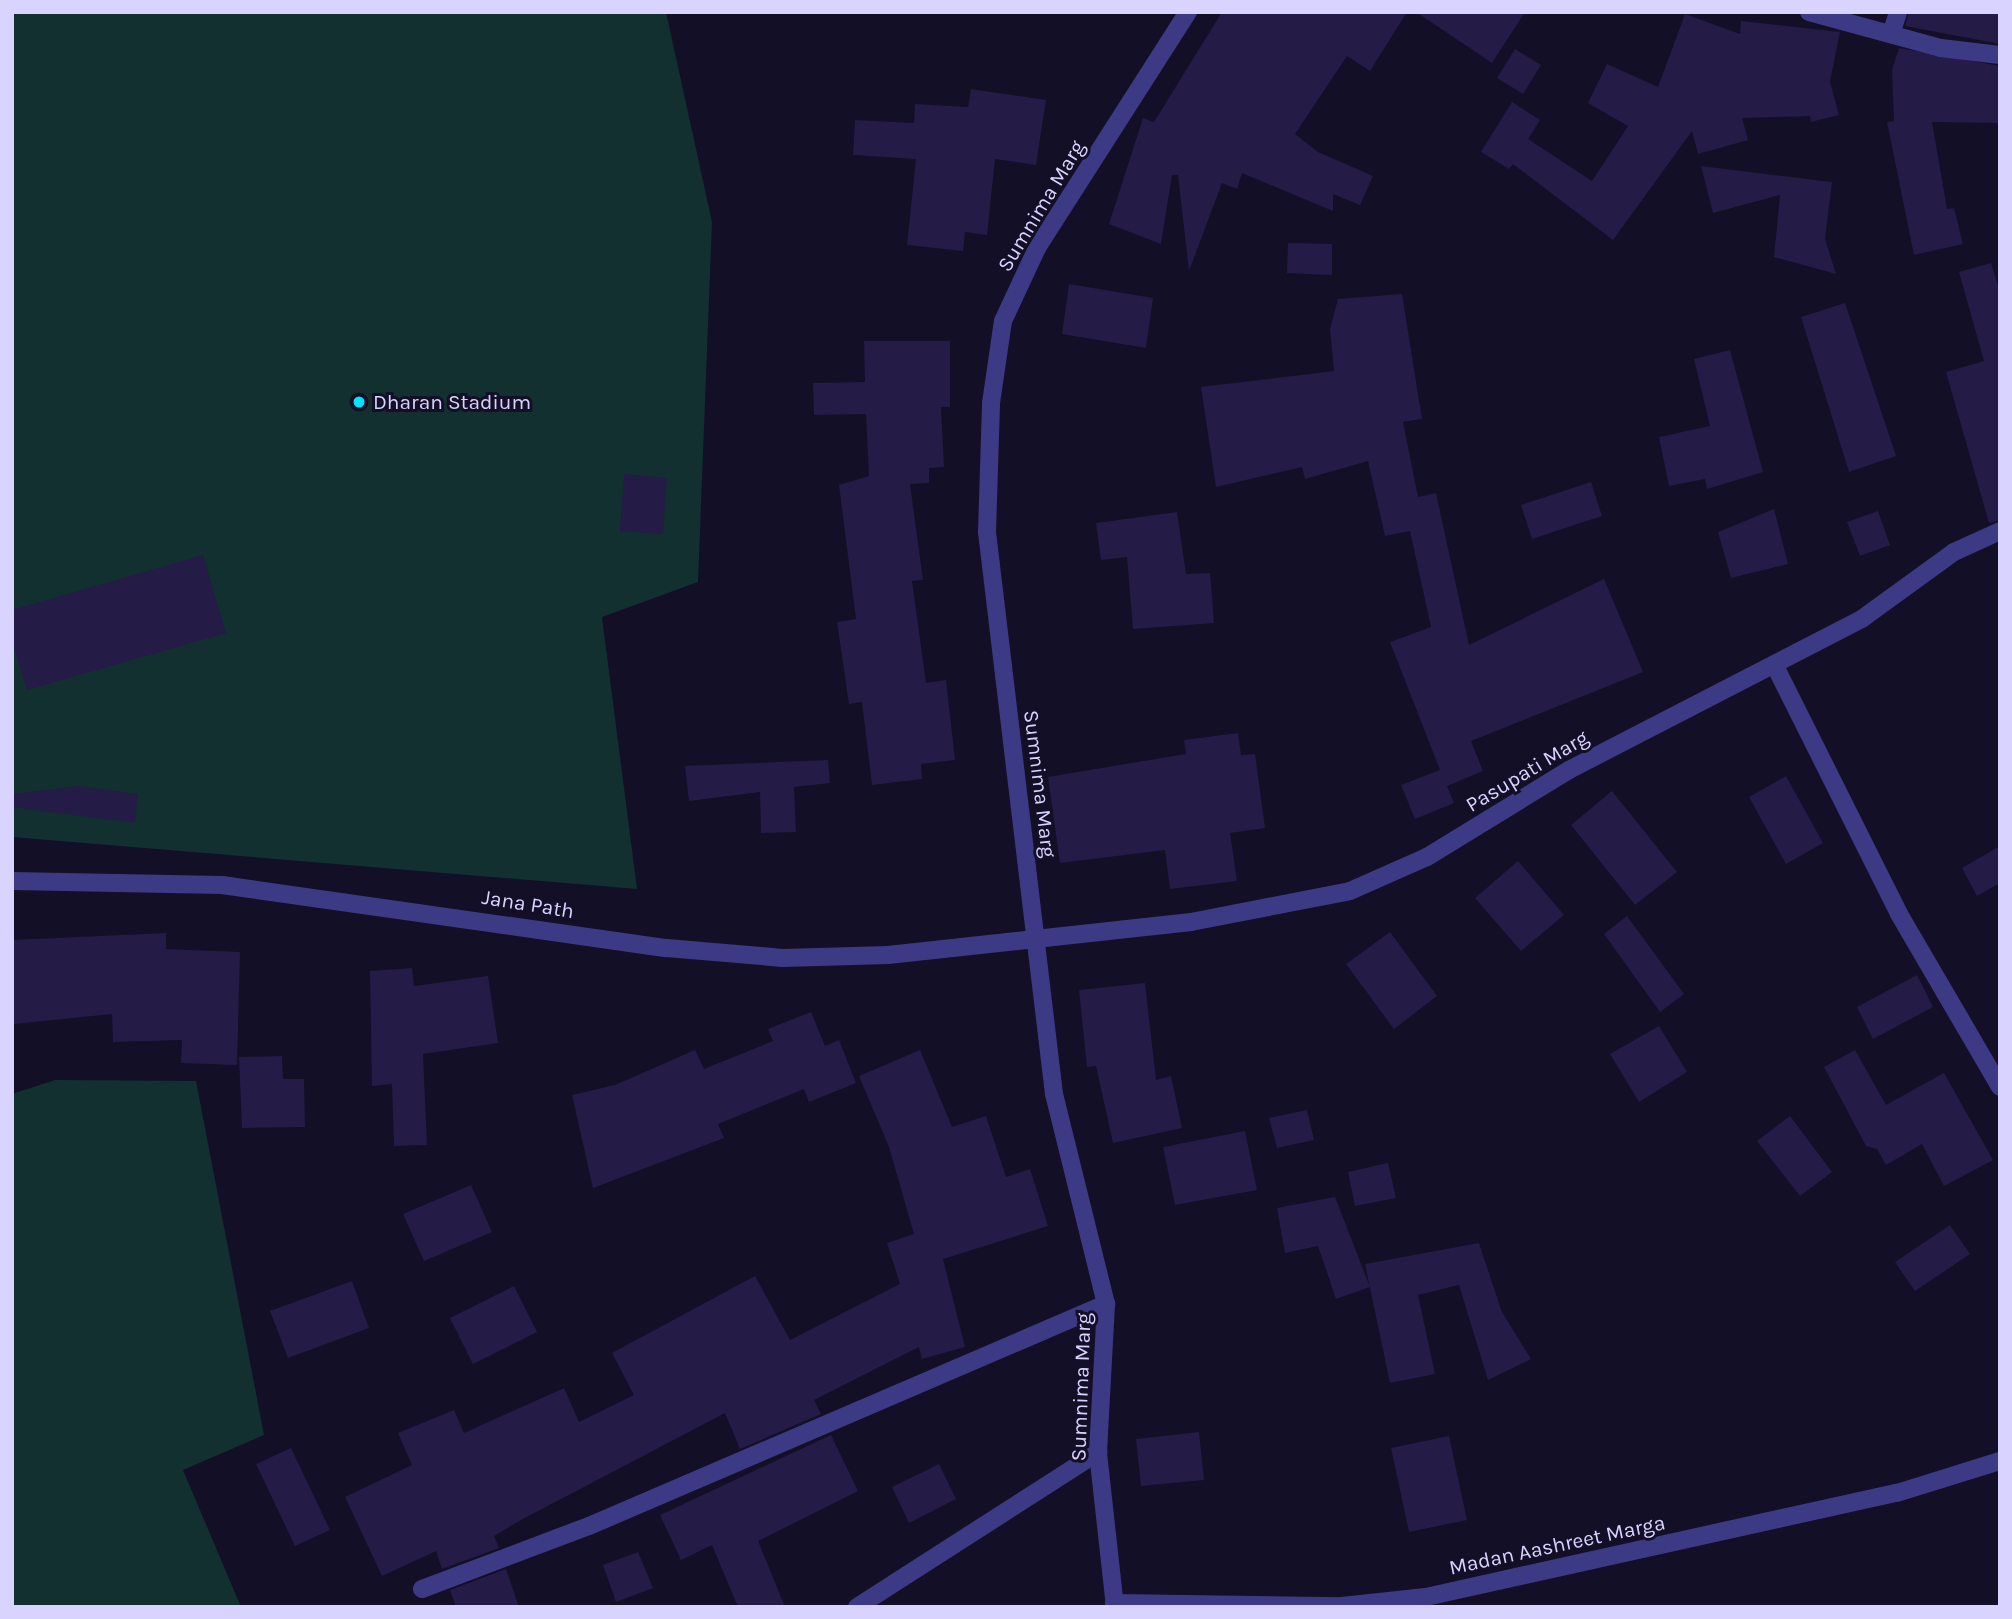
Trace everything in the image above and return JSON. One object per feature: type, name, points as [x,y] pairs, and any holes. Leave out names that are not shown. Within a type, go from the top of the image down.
[{"type":"street","name":"Sumnima Marg","points":[[1115,1605],[1098,1452],[1106,1304],[1054,1094],[987,533],[991,402],[1003,321],[1037,248],[1188,12]]},
{"type":"street","points":[[1809,12],[1892,31],[1941,48],[2000,55]]},
{"type":"street","points":[[1892,31],[1898,12]]},
{"type":"street","name":"Pasupati Marg","points":[[1037,936],[1191,922],[1350,891],[1427,858],[1569,770],[1775,666],[1863,618],[1954,552],[2000,531]]},
{"type":"street","points":[[1775,666],[1899,914],[2000,1087]]},
{"type":"street","name":"Jana Path","points":[[12,881],[222,885],[667,948],[783,958],[888,955],[1037,936]]},
{"type":"street","points":[[422,1588],[589,1526],[1106,1304]]},
{"type":"street","points":[[856,1607],[1098,1452]]},
{"type":"street","name":"Madan Aashreet Marga","points":[[1115,1605],[1342,1606],[1426,1597],[1897,1493],[2000,1461]]},
{"type":"green space","name":"Dharan Stadium","points":[[12,12],[666,12],[712,222],[698,582],[602,617],[637,889],[12,837]]},
{"type":"green space","points":[[55,1080],[196,1081],[264,1435],[183,1470],[241,1607],[16,1607],[12,1601],[12,1094]]},
{"type":"building","points":[[1222,12],[1407,12],[1370,71],[1347,56],[1295,134],[1318,152],[1373,176],[1360,205],[1333,194],[1333,211],[1242,173],[1237,189],[1222,183],[1189,271],[1178,175],[1172,175],[1161,244],[1109,224],[1143,118],[1154,122]]},
{"type":"building","points":[[1416,12],[1525,12],[1492,63]]},
{"type":"building","points":[[1909,12],[2000,12],[2000,44],[1905,26]]},
{"type":"building","points":[[1685,14],[1740,34],[1741,21],[1840,32],[1830,82],[1839,115],[1811,122],[1810,116],[1742,118],[1748,140],[1698,154],[1692,131],[1613,240],[1513,164],[1509,169],[1481,152],[1512,102],[1540,120],[1528,139],[1592,181],[1628,126],[1588,103],[1607,64],[1658,87]]},
{"type":"building","points":[[1899,48],[2000,66],[2000,123],[1932,122],[1947,209],[1954,208],[1963,244],[1914,255],[1887,122],[1894,121],[1892,70]]},
{"type":"building","points":[[1515,49],[1541,65],[1523,94],[1497,78]]},
{"type":"building","points":[[971,89],[1046,100],[1036,165],[995,159],[987,235],[965,232],[963,251],[907,245],[916,159],[853,155],[855,120],[914,123],[915,104],[968,107]]},
{"type":"building","points":[[1701,166],[1832,182],[1825,239],[1836,274],[1774,257],[1780,195],[1713,213]]},
{"type":"building","points":[[1288,243],[1332,244],[1332,275],[1287,273]]},
{"type":"building","points":[[1991,263],[2000,292],[2000,520],[1989,523],[1946,372],[1984,361],[1959,272]]},
{"type":"building","points":[[1069,284],[1153,298],[1146,348],[1062,334]]},
{"type":"building","points":[[1402,294],[1422,419],[1403,422],[1418,497],[1436,493],[1469,645],[1604,579],[1643,672],[1471,741],[1483,771],[1447,786],[1454,803],[1415,819],[1401,785],[1440,770],[1390,642],[1431,627],[1410,531],[1385,536],[1368,461],[1305,479],[1302,467],[1216,487],[1201,387],[1334,371],[1330,329],[1338,299]]},
{"type":"building","points":[[1845,303],[1896,456],[1849,472],[1801,317]]},
{"type":"building","points":[[864,341],[950,341],[950,407],[941,407],[944,467],[929,468],[929,483],[910,484],[923,580],[912,581],[926,683],[946,680],[955,760],[921,764],[922,779],[872,785],[862,702],[849,704],[837,622],[856,619],[839,485],[869,476],[866,414],[814,415],[813,383],[865,382]]},
{"type":"building","points":[[1730,350],[1763,472],[1707,489],[1705,479],[1669,486],[1659,437],[1710,426],[1694,359]]},
{"type":"building","points":[[624,474],[667,478],[663,534],[620,531]]},
{"type":"building","points":[[1591,482],[1602,516],[1532,539],[1521,505]]},
{"type":"building","points":[[1774,509],[1788,564],[1731,578],[1718,532]]},
{"type":"building","points":[[1878,511],[1890,545],[1860,556],[1847,522]]},
{"type":"building","points":[[1177,512],[1186,574],[1210,573],[1214,623],[1133,629],[1127,557],[1101,560],[1096,523]]},
{"type":"building","points":[[203,555],[226,633],[27,690],[12,640],[12,610]]},
{"type":"building","points":[[1238,733],[1241,755],[1255,754],[1265,828],[1230,833],[1237,881],[1170,889],[1165,850],[1060,863],[1048,777],[1186,754],[1184,740]]},
{"type":"building","points":[[828,760],[830,783],[794,787],[796,832],[761,833],[760,792],[689,801],[685,766]]},
{"type":"building","points":[[1786,776],[1823,843],[1786,864],[1749,797]]},
{"type":"building","points":[[79,786],[138,794],[135,823],[12,807],[12,794]]},
{"type":"building","points":[[1612,791],[1677,872],[1635,905],[1571,825]]},
{"type":"building","points":[[2000,846],[2000,883],[1977,896],[1962,868]]},
{"type":"building","points":[[1518,861],[1564,915],[1521,951],[1475,898]]},
{"type":"building","points":[[1627,916],[1684,994],[1660,1012],[1604,934]]},
{"type":"building","points":[[1390,932],[1437,996],[1394,1029],[1346,964]]},
{"type":"building","points":[[166,933],[166,949],[240,952],[237,1065],[181,1063],[182,1040],[113,1042],[112,1014],[14,1024],[12,940]]},
{"type":"building","points":[[412,968],[414,986],[488,976],[498,1043],[423,1054],[427,1145],[394,1146],[392,1084],[372,1086],[370,971]]},
{"type":"building","points":[[1917,975],[1933,1007],[1873,1039],[1857,1007]]},
{"type":"building","points":[[1145,983],[1156,1080],[1171,1076],[1182,1128],[1113,1143],[1096,1066],[1087,1067],[1079,990]]},
{"type":"building","points":[[811,1012],[825,1046],[839,1040],[856,1083],[809,1102],[804,1089],[718,1124],[724,1138],[593,1188],[572,1095],[615,1085],[695,1050],[704,1069],[773,1041],[768,1029]]},
{"type":"building","points":[[1659,1026],[1687,1072],[1639,1102],[1610,1054]]},
{"type":"building","points":[[920,1050],[952,1127],[986,1116],[1006,1177],[1030,1169],[1048,1226],[943,1259],[965,1347],[922,1359],[919,1347],[814,1400],[821,1414],[740,1449],[725,1413],[519,1521],[494,1536],[499,1548],[442,1569],[436,1551],[382,1576],[345,1497],[412,1465],[398,1433],[454,1410],[464,1433],[564,1388],[579,1422],[634,1395],[612,1353],[755,1276],[790,1340],[900,1284],[887,1243],[914,1234],[889,1147],[859,1076]]},
{"type":"building","points":[[1855,1050],[1886,1105],[1944,1073],[1993,1160],[1944,1186],[1922,1144],[1886,1165],[1877,1149],[1866,1146],[1824,1067]]},
{"type":"building","points":[[282,1056],[283,1079],[304,1079],[305,1127],[242,1128],[239,1057]]},
{"type":"building","points":[[1307,1110],[1314,1140],[1277,1148],[1269,1118]]},
{"type":"building","points":[[1790,1116],[1832,1172],[1800,1196],[1757,1141]]},
{"type":"building","points":[[1245,1131],[1257,1190],[1175,1205],[1163,1147]]},
{"type":"building","points":[[1388,1163],[1396,1198],[1355,1206],[1348,1172]]},
{"type":"building","points":[[471,1185],[492,1232],[424,1261],[403,1214]]},
{"type":"building","points":[[1335,1197],[1370,1287],[1336,1299],[1318,1246],[1285,1253],[1277,1208]]},
{"type":"building","points":[[1950,1225],[1970,1254],[1915,1291],[1895,1262]]},
{"type":"building","points":[[1479,1243],[1502,1312],[1531,1359],[1488,1380],[1459,1285],[1418,1295],[1435,1374],[1390,1383],[1365,1264]]},
{"type":"building","points":[[352,1281],[369,1328],[288,1358],[270,1311]]},
{"type":"building","points":[[514,1286],[537,1332],[473,1364],[450,1318]]},
{"type":"building","points":[[1199,1432],[1204,1480],[1141,1486],[1136,1439]]},
{"type":"building","points":[[831,1435],[858,1491],[758,1541],[785,1607],[738,1607],[712,1545],[681,1560],[660,1515]]},
{"type":"building","points":[[1449,1436],[1467,1520],[1409,1532],[1391,1448]]},
{"type":"building","points":[[291,1448],[330,1530],[295,1546],[256,1464]]},
{"type":"building","points":[[939,1464],[956,1499],[909,1523],[892,1487]]},
{"type":"building","points":[[638,1552],[653,1588],[616,1602],[603,1565]]},
{"type":"building","points":[[506,1569],[519,1607],[456,1607],[450,1590]]},
{"type":"place","name":"Dharan Stadium","points":[[359,402]]}]
